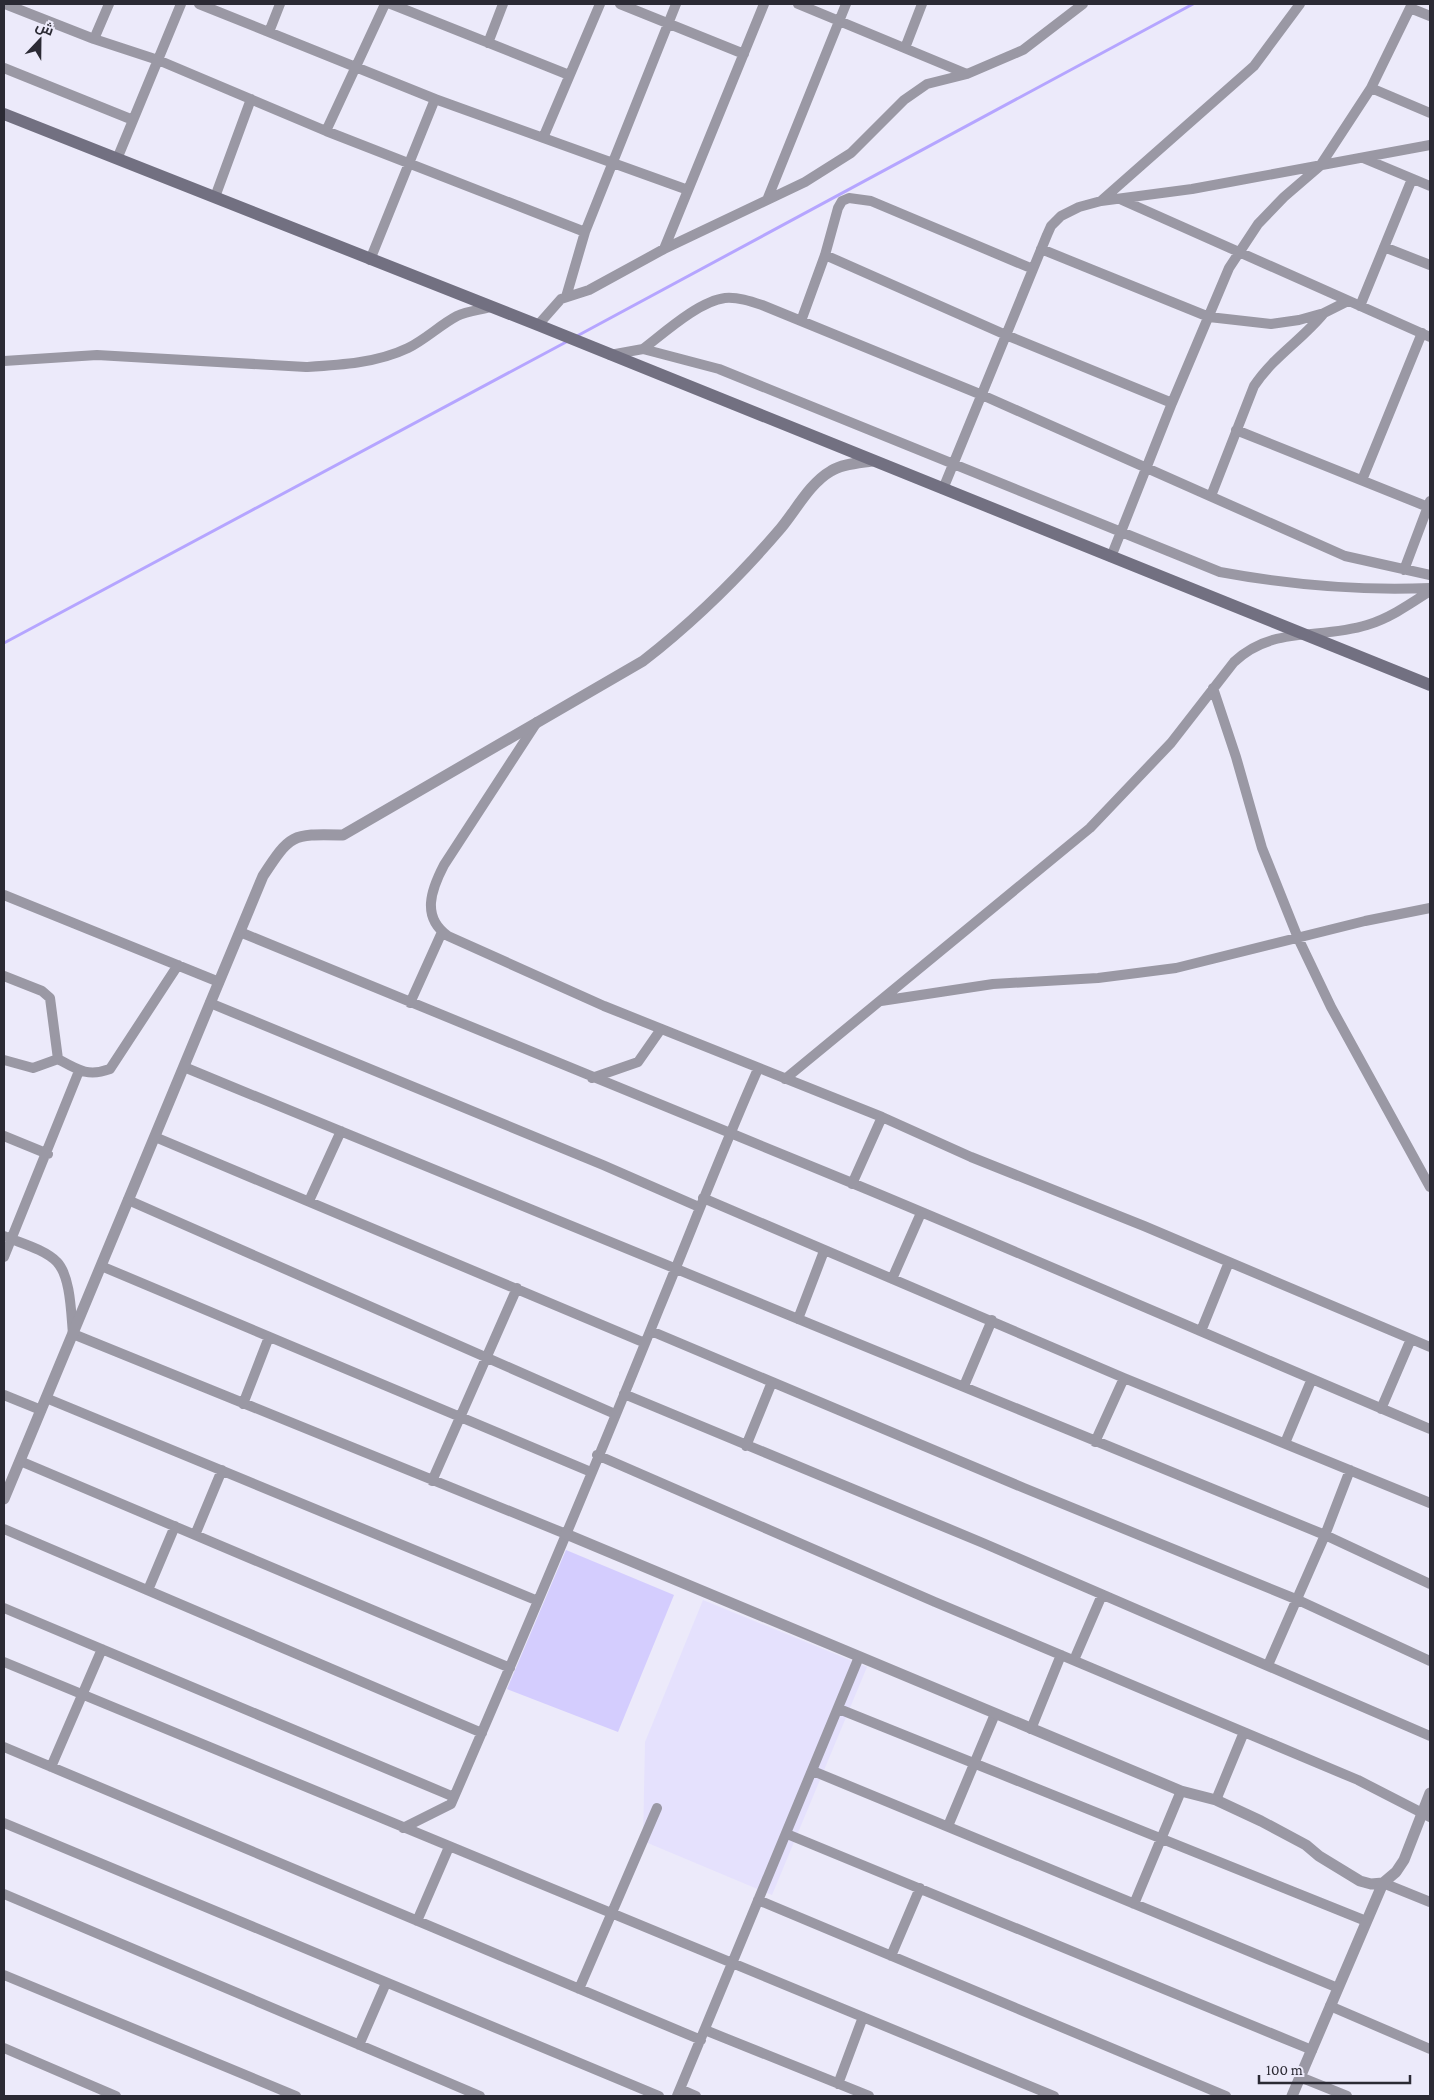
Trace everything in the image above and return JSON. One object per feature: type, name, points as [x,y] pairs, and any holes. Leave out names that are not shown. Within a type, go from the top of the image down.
[{"type":"main road","points":[[4,114],[538,325],[942,490],[1430,685]]},
{"type":"street","points":[[4,16],[6,4],[94,39],[158,60],[326,131],[585,232]]},
{"type":"street","points":[[94,39],[109,4]]},
{"type":"street","points":[[117,158],[181,4]]},
{"type":"street","points":[[199,4],[435,99],[688,190]]},
{"type":"street","points":[[269,32],[280,4]]},
{"type":"street","points":[[326,131],[385,4]]},
{"type":"street","points":[[391,4],[569,75]]},
{"type":"street","points":[[488,43],[503,4]]},
{"type":"street","points":[[543,138],[600,4]]},
{"type":"street","points":[[620,4],[744,54]]},
{"type":"street","points":[[566,297],[585,232],[676,4]]},
{"type":"street","points":[[664,249],[764,4]]},
{"type":"street","points":[[798,4],[967,74]]},
{"type":"street","points":[[767,200],[846,4]]},
{"type":"street","points":[[905,48],[922,4]]},
{"type":"street","points":[[538,325],[556,303],[566,297],[589,290],[664,249],[805,182],[851,152],[904,100],[927,84],[967,74],[1023,50],[1083,4]]},
{"type":"street","points":[[1101,201],[1254,66],[1300,4]]},
{"type":"street","points":[[1111,557],[1148,468],[1172,403],[1208,317],[1239,250],[1258,224],[1284,197],[1320,166],[1371,88],[1411,6],[1430,16]]},
{"type":"street","points":[[4,68],[133,120]]},
{"type":"street","points":[[1371,88],[1430,113]]},
{"type":"street","points":[[215,197],[251,99]]},
{"type":"street","points":[[370,260],[435,99]]},
{"type":"street","points":[[942,490],[1051,226],[1061,216],[1078,207],[1101,201],[1320,166],[1430,145]]},
{"type":"street","points":[[1363,158],[1430,186]]},
{"type":"street","points":[[1360,306],[1412,179]]},
{"type":"street","points":[[800,321],[826,255],[838,208],[842,201],[849,198],[860,198],[1033,269]]},
{"type":"street","points":[[1122,199],[1426,335],[1362,480]]},
{"type":"street","points":[[1384,248],[1430,265]]},
{"type":"street","points":[[1041,250],[1208,317],[1271,324],[1299,320],[1324,313],[1348,300]]},
{"type":"street","points":[[826,255],[1006,335],[1172,403]]},
{"type":"street","points":[[643,349],[706,304],[723,298],[738,298],[800,321],[982,395],[1345,556],[1430,575]]},
{"type":"street","points":[[4,361],[97,355],[306,367],[339,365],[370,360],[406,349],[428,338],[457,316],[491,307]]},
{"type":"street","points":[[1211,496],[1254,386],[1263,372],[1313,327],[1324,313]]},
{"type":"street","points":[[610,355],[643,349],[719,369],[1200,565],[1244,576],[1294,584],[1380,590],[1430,589]]},
{"type":"street","points":[[1236,430],[1362,480],[1429,504],[1404,570]]},
{"type":"street","points":[[4,1499],[263,876],[283,846],[303,834],[343,835],[643,661],[675,636],[711,602],[780,529],[813,487],[831,471],[872,461]]},
{"type":"street","points":[[785,1079],[1090,828],[1171,743],[1213,688],[1243,653],[1272,638],[1306,635],[1366,625],[1388,617],[1430,589]]},
{"type":"street","points":[[1213,688],[1236,757],[1262,848],[1298,938],[1332,1007],[1430,1187]]},
{"type":"street","points":[[538,722],[444,865],[432,889],[430,904],[437,928],[442,932],[475,950],[661,1029],[882,1117],[971,1158],[1229,1262],[1430,1348]]},
{"type":"street","points":[[4,895],[219,982]]},
{"type":"street","points":[[880,1001],[993,984],[1098,978],[1176,968],[1366,921],[1430,908]]},
{"type":"street","points":[[240,932],[852,1184],[1201,1331],[1311,1381],[1430,1429]]},
{"type":"street","points":[[410,1003],[442,932]]},
{"type":"street","points":[[4,1060],[33,1068],[58,1059],[79,1071],[97,1074],[110,1069],[178,965]]},
{"type":"street","points":[[4,976],[42,991],[50,998],[58,1059]]},
{"type":"street","points":[[210,1003],[603,1165],[824,1251],[992,1320],[1124,1378],[1430,1503]]},
{"type":"street","points":[[592,1078],[638,1062],[661,1029]]},
{"type":"street","points":[[184,1067],[964,1386],[1095,1442],[1326,1535],[1430,1584]]},
{"type":"street","points":[[403,1828],[452,1804],[651,1330],[674,1268],[758,1068]]},
{"type":"street","points":[[4,1257],[7,1238],[47,1153],[79,1071]]},
{"type":"street","points":[[852,1184],[882,1117]]},
{"type":"street","points":[[309,1201],[341,1131]]},
{"type":"street","points":[[4,1136],[47,1153]]},
{"type":"street","points":[[155,1136],[517,1288],[645,1344]]},
{"type":"street","points":[[128,1200],[615,1414]]},
{"type":"street","points":[[892,1279],[921,1213]]},
{"type":"street","points":[[7,1238],[40,1251],[57,1263],[68,1285],[73,1334]]},
{"type":"street","points":[[798,1318],[824,1251]]},
{"type":"street","points":[[1201,1331],[1229,1262]]},
{"type":"street","points":[[101,1266],[591,1472]]},
{"type":"street","points":[[432,1481],[517,1288]]},
{"type":"street","points":[[964,1386],[992,1320]]},
{"type":"street","points":[[651,1330],[1024,1488],[1298,1600],[1430,1661]]},
{"type":"street","points":[[73,1334],[566,1534],[1181,1791],[1216,1800],[1306,1844],[1319,1856],[1360,1881],[1371,1884],[1383,1882],[1396,1872],[1426,1815],[1430,1793]]},
{"type":"street","points":[[243,1404],[269,1337]]},
{"type":"street","points":[[1381,1409],[1411,1340]]},
{"type":"street","points":[[1095,1442],[1124,1378]]},
{"type":"street","points":[[1285,1443],[1311,1381]]},
{"type":"street","points":[[746,1446],[772,1382]]},
{"type":"street","points":[[624,1394],[983,1543],[1430,1736]]},
{"type":"street","points":[[4,1395],[41,1410]]},
{"type":"street","points":[[46,1398],[538,1601]]},
{"type":"street","points":[[598,1456],[1358,1780],[1426,1815]]},
{"type":"street","points":[[20,1461],[510,1668]]},
{"type":"street","points":[[195,1534],[222,1470]]},
{"type":"street","points":[[1268,1665],[1326,1535],[1350,1470]]},
{"type":"street","points":[[148,1590],[175,1526]]},
{"type":"street","points":[[4,1529],[482,1733]]},
{"type":"street","points":[[1074,1660],[1102,1595]]},
{"type":"street","points":[[4,1608],[454,1797]]},
{"type":"street","points":[[51,1767],[102,1649]]},
{"type":"street","points":[[1032,1729],[1061,1655]]},
{"type":"street","points":[[696,2096],[679,2093],[859,1657]]},
{"type":"street","points":[[4,1662],[1054,2096]]},
{"type":"street","points":[[839,1709],[1366,1921]]},
{"type":"street","points":[[948,1826],[995,1714]]},
{"type":"street","points":[[1216,1800],[1244,1732]]},
{"type":"street","points":[[4,1747],[580,1989],[869,2096]]},
{"type":"street","points":[[813,1771],[1338,1988]]},
{"type":"street","points":[[1134,1904],[1181,1791]]},
{"type":"street","points":[[580,1989],[657,1808]]},
{"type":"street","points":[[4,1823],[659,2096]]},
{"type":"street","points":[[787,1834],[1312,2050]]},
{"type":"street","points":[[417,1921],[449,1847]]},
{"type":"street","points":[[1383,1882],[1430,1902]]},
{"type":"street","points":[[1292,2096],[1383,1882]]},
{"type":"street","points":[[891,1956],[920,1888]]},
{"type":"street","points":[[4,1894],[480,2096]]},
{"type":"street","points":[[758,1900],[1226,2096]]},
{"type":"street","points":[[4,1975],[296,2096]]},
{"type":"street","points":[[359,2045],[386,1983]]},
{"type":"street","points":[[1330,2006],[1430,2049]]},
{"type":"street","points":[[838,2084],[863,2018]]},
{"type":"street","points":[[4,2048],[116,2096]]},
{"type":"street","points":[[1300,2077],[1347,2096]]},
{"type":"shaded area","points":[[566,1550],[674,1595],[618,1732],[507,1689]]},
{"type":"shaded area","points":[[703,1600],[867,1667],[772,1895],[643,1841],[645,1742]]},
{"type":"waterway","points":[[577,336],[1193,4]]},
{"type":"waterway","points":[[4,643],[568,341]]}]
